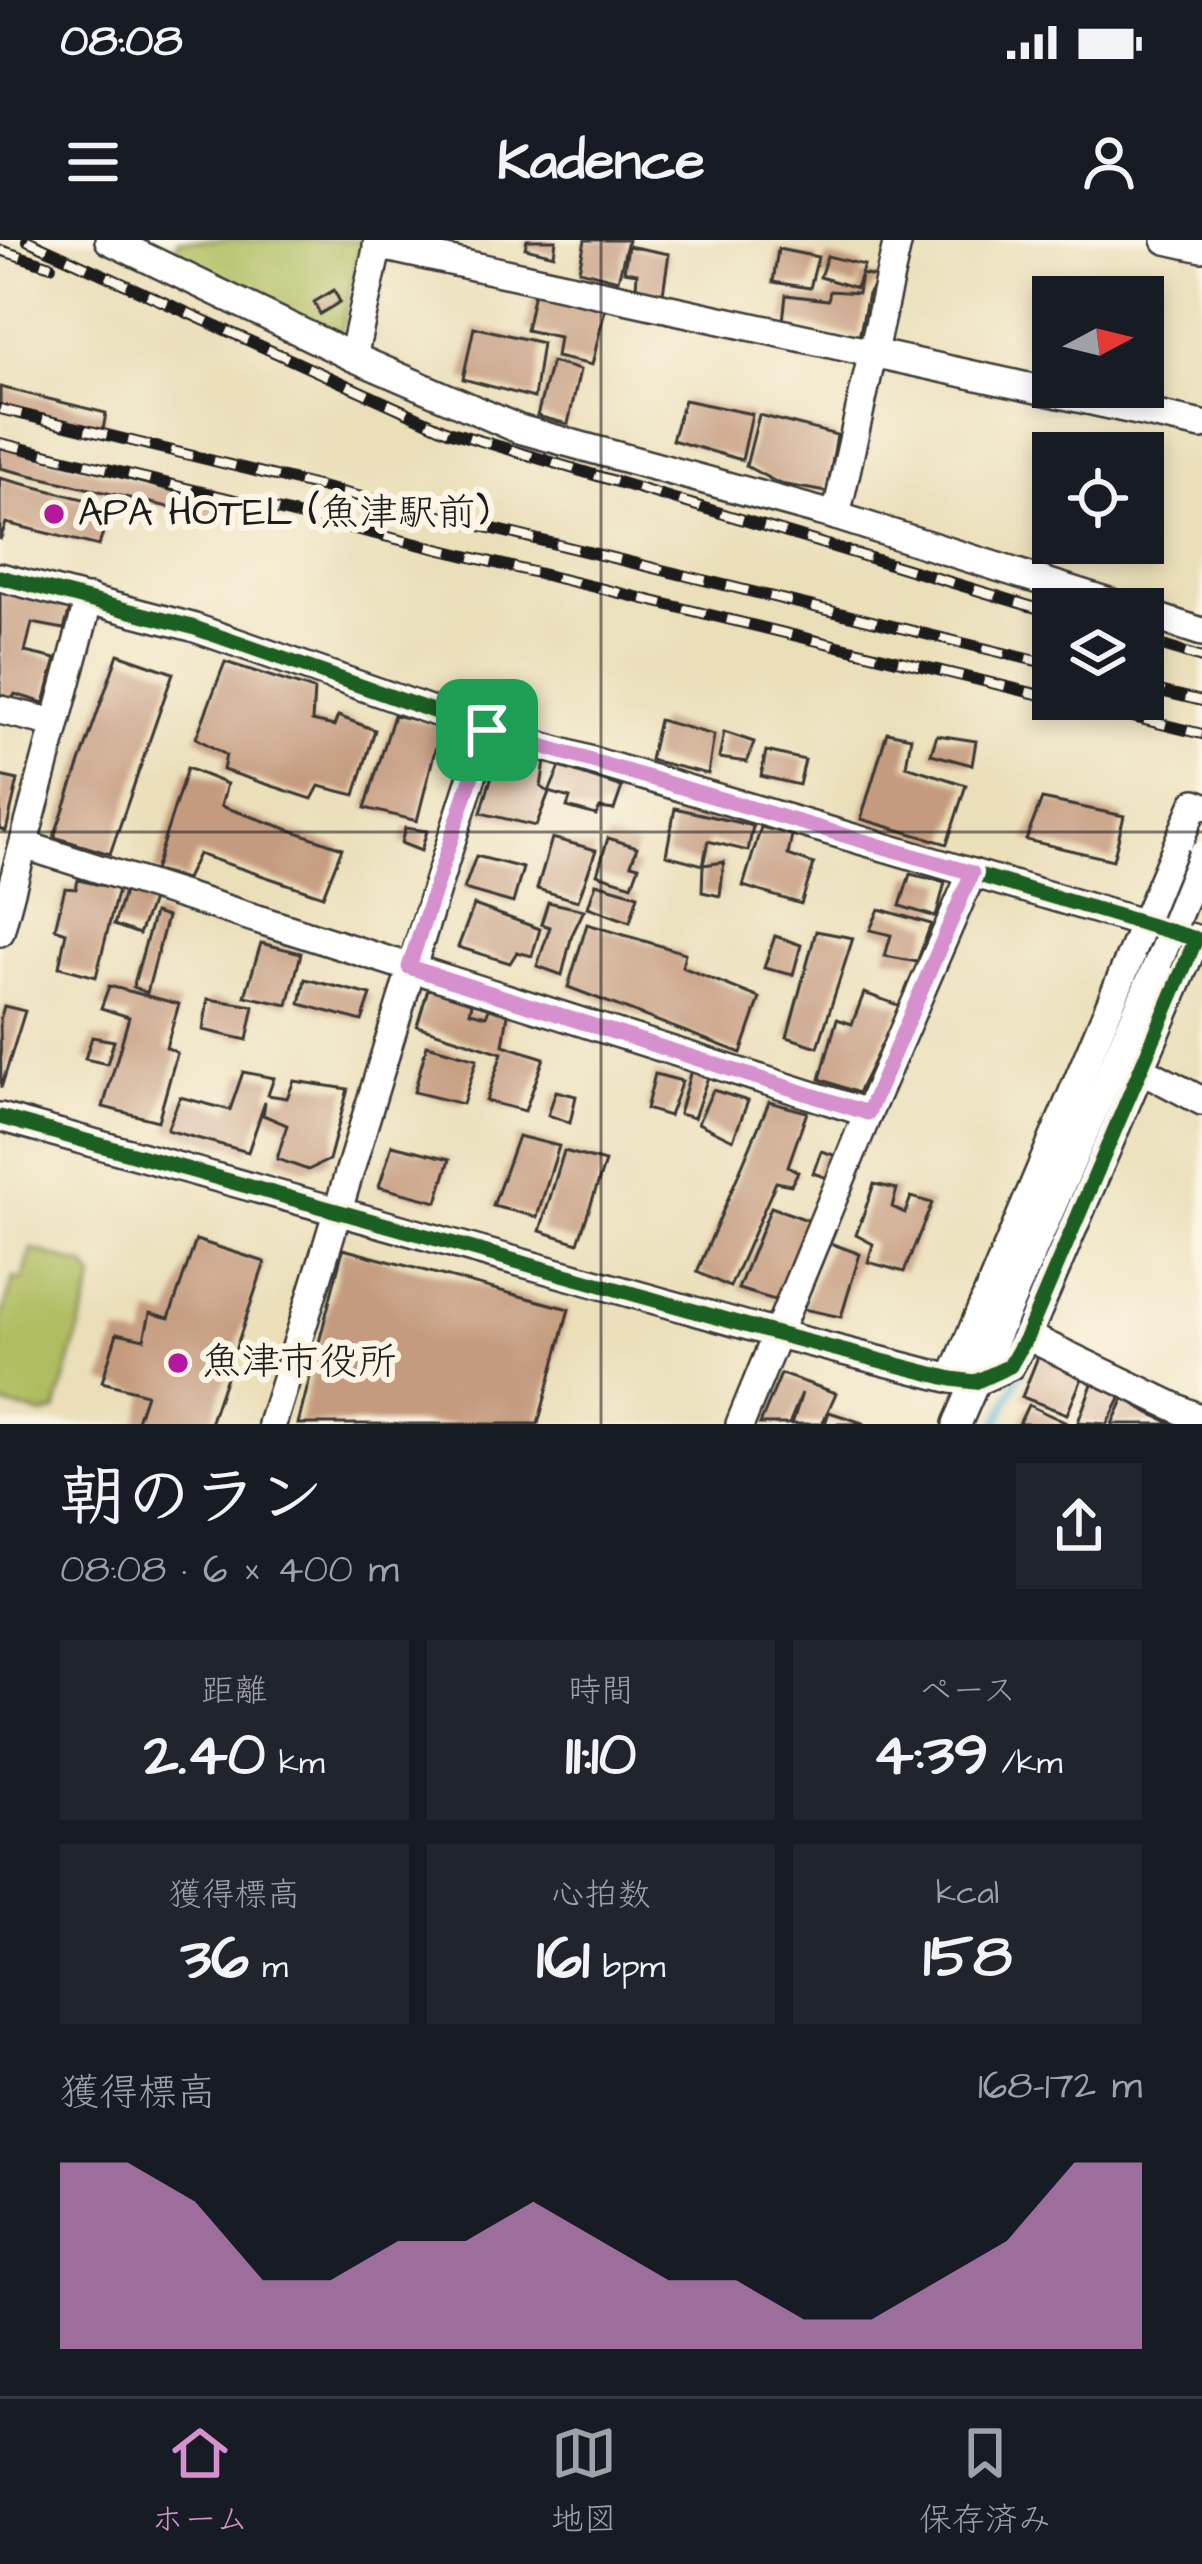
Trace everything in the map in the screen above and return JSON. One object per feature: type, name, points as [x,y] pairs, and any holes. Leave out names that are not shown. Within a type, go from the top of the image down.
[{"type":"street","points":[[110,240],[352,357],[519,429],[836,515],[1065,588]]},
{"type":"street","points":[[836,515],[898,240]]},
{"type":"street","points":[[1166,240],[1202,248]]},
{"type":"street","points":[[352,357],[378,243],[1202,425]]},
{"type":"street","points":[[0,577],[193,627],[487,730],[972,873],[1143,921],[1199,931],[1027,1336],[1010,1366],[963,1381],[777,1334],[0,1117]]},
{"type":"street","points":[[0,932],[89,599]]},
{"type":"street","points":[[1164,620],[1202,632]]},
{"type":"street","points":[[0,710],[55,723]]},
{"type":"street","points":[[272,1424],[409,967],[487,730]]},
{"type":"street","points":[[957,1424],[963,1381],[1143,921],[1195,803],[1202,806]]},
{"type":"street","points":[[24,845],[868,1113]]},
{"type":"street","points":[[963,1381],[1158,963],[1202,855]]},
{"type":"street","points":[[740,1424],[972,873]]},
{"type":"street","points":[[1141,1070],[1202,1101]]},
{"type":"street","points":[[1027,1336],[1202,1420]]},
{"type":"green space","points":[[178,240],[361,240],[340,337],[175,256]]},
{"type":"green space","points":[[32,1249],[86,1266],[94,1279],[56,1411],[43,1415],[0,1404],[0,1322],[14,1278],[22,1280]]},
{"type":"building","points":[[527,240],[556,240],[554,255],[525,248]]},
{"type":"building","points":[[585,240],[628,240],[618,280],[579,270]]},
{"type":"building","points":[[628,246],[669,254],[663,293],[636,289],[637,273],[624,271]]},
{"type":"building","points":[[778,249],[818,257],[810,288],[773,282]]},
{"type":"building","points":[[827,256],[864,265],[856,288],[820,277]]},
{"type":"building","points":[[861,274],[880,278],[868,294],[859,337],[783,321],[786,295],[828,300],[830,291],[858,293]]},
{"type":"building","points":[[334,290],[340,302],[320,314],[314,302]]},
{"type":"building","points":[[534,292],[605,309],[592,365],[556,357],[559,337],[526,330]]},
{"type":"building","points":[[474,327],[542,343],[534,398],[463,379]]},
{"type":"building","points":[[551,362],[580,370],[568,424],[537,416]]},
{"type":"building","points":[[0,387],[106,413],[103,430],[0,405]]},
{"type":"building","points":[[684,400],[752,414],[742,460],[672,440]]},
{"type":"building","points":[[759,415],[837,435],[827,492],[780,484],[746,466]]},
{"type":"building","points":[[0,445],[226,505],[224,520],[0,468]]},
{"type":"building","name":"APA HOTEL (魚津駅前)","points":[[0,478],[111,506],[99,546],[6,523],[0,540]]},
{"type":"building","points":[[0,590],[71,606],[64,629],[32,623],[25,652],[56,659],[44,703],[15,694],[13,698],[0,695]]},
{"type":"building","points":[[118,654],[173,673],[110,854],[54,837]]},
{"type":"building","points":[[225,662],[314,690],[312,721],[334,726],[338,716],[375,730],[355,795],[319,786],[312,799],[223,770],[226,755],[196,738]]},
{"type":"building","points":[[394,715],[441,726],[417,821],[365,808]]},
{"type":"building","points":[[659,720],[714,735],[708,774],[650,760]]},
{"type":"building","points":[[724,732],[754,742],[747,762],[719,758]]},
{"type":"building","points":[[887,732],[911,737],[906,766],[966,785],[947,844],[861,819]]},
{"type":"building","points":[[937,735],[976,741],[972,765],[931,754]]},
{"type":"building","points":[[499,751],[545,761],[541,787],[549,792],[536,826],[481,813]]},
{"type":"building","points":[[766,751],[805,760],[799,785],[761,776]]},
{"type":"building","points":[[560,767],[622,787],[614,810],[600,808],[596,815],[567,807],[570,798],[549,792]]},
{"type":"building","points":[[187,768],[227,784],[221,806],[342,848],[323,896],[198,854],[186,879],[154,871]]},
{"type":"building","points":[[0,776],[18,780],[6,831],[0,829]]},
{"type":"building","points":[[1042,799],[1124,816],[1113,860],[1026,840]]},
{"type":"building","points":[[675,808],[753,826],[748,851],[708,841],[703,865],[666,855]]},
{"type":"building","points":[[761,827],[792,835],[788,855],[814,864],[801,904],[743,886]]},
{"type":"building","points":[[405,828],[427,831],[421,851],[401,843]]},
{"type":"building","points":[[552,838],[596,850],[578,901],[537,889]]},
{"type":"building","points":[[608,838],[637,847],[631,864],[639,866],[632,885],[597,874]]},
{"type":"building","points":[[476,856],[523,868],[513,903],[464,889]]},
{"type":"building","points":[[724,862],[720,896],[702,892],[703,865]]},
{"type":"building","points":[[910,874],[945,882],[936,917],[900,906]]},
{"type":"building","points":[[78,880],[118,889],[96,977],[59,967],[66,932],[55,928],[65,888],[76,889]]},
{"type":"building","points":[[596,883],[638,895],[630,922],[588,907]]},
{"type":"building","points":[[124,892],[153,898],[139,934],[114,925]]},
{"type":"building","points":[[548,902],[584,910],[562,975],[537,966],[550,927],[541,924]]},
{"type":"building","points":[[474,905],[540,929],[532,956],[517,952],[510,963],[458,947]]},
{"type":"building","points":[[879,909],[931,924],[917,962],[885,956],[891,935],[870,930]]},
{"type":"building","points":[[154,913],[167,917],[147,993],[133,987]]},
{"type":"building","points":[[587,924],[685,953],[682,967],[760,998],[741,1053],[568,987]]},
{"type":"building","points":[[816,931],[853,938],[818,1047],[787,1037]]},
{"type":"building","points":[[775,936],[801,945],[793,975],[764,968]]},
{"type":"building","points":[[261,943],[301,953],[288,1005],[245,996]]},
{"type":"building","points":[[305,979],[371,995],[362,1021],[300,1004]]},
{"type":"building","points":[[109,986],[179,1004],[166,1047],[177,1053],[158,1121],[103,1107],[129,1017],[101,1008]]},
{"type":"building","points":[[428,989],[473,999],[470,1012],[486,1016],[491,1004],[509,1008],[503,1045],[544,1058],[525,1111],[486,1101],[502,1053],[417,1026]]},
{"type":"building","points":[[864,993],[901,1006],[858,1093],[820,1079],[837,1019],[852,1024]]},
{"type":"building","points":[[208,999],[254,1006],[247,1040],[203,1030]]},
{"type":"building","points":[[4,1006],[25,1011],[1,1088],[0,1020]]},
{"type":"building","points":[[92,1037],[114,1041],[107,1064],[85,1059]]},
{"type":"building","points":[[427,1045],[477,1059],[463,1104],[414,1092]]},
{"type":"building","points":[[691,1070],[709,1074],[694,1118],[679,1114]]},
{"type":"building","points":[[243,1072],[274,1078],[268,1095],[287,1098],[294,1081],[348,1089],[329,1160],[308,1170],[277,1159],[287,1125],[263,1115],[265,1102],[248,1152],[167,1130],[180,1097],[230,1110]]},
{"type":"building","points":[[655,1074],[682,1081],[669,1116],[646,1109]]},
{"type":"building","points":[[713,1090],[748,1101],[733,1140],[698,1123]]},
{"type":"building","points":[[556,1091],[576,1096],[570,1123],[548,1115]]},
{"type":"building","points":[[769,1102],[807,1112],[788,1166],[798,1172],[791,1185],[776,1182],[730,1287],[697,1272]]},
{"type":"building","points":[[518,1136],[559,1146],[537,1217],[493,1206]]},
{"type":"building","points":[[392,1145],[450,1159],[437,1202],[379,1187]]},
{"type":"building","points":[[564,1151],[605,1162],[578,1243],[540,1231]]},
{"type":"building","points":[[821,1151],[837,1156],[827,1178],[813,1173]]},
{"type":"building","points":[[874,1184],[897,1189],[892,1207],[905,1213],[911,1197],[932,1203],[904,1272],[868,1262],[873,1244],[856,1235]]},
{"type":"building","points":[[771,1207],[810,1221],[778,1301],[738,1289]]},
{"type":"building","points":[[196,1240],[265,1262],[210,1424],[136,1424],[146,1394],[102,1382],[117,1333],[144,1339],[150,1313],[169,1318]]},
{"type":"building","points":[[830,1243],[860,1254],[841,1317],[803,1309]]},
{"type":"building","points":[[343,1249],[569,1309],[538,1424],[298,1424]]},
{"type":"building","points":[[1039,1354],[1083,1376],[1067,1414],[1022,1397]]},
{"type":"building","points":[[781,1374],[836,1393],[822,1424],[792,1424],[802,1393],[789,1424],[760,1424]]},
{"type":"building","points":[[1092,1384],[1121,1397],[1107,1424],[1078,1422]]},
{"type":"building","points":[[1124,1398],[1149,1413],[1173,1424],[1112,1424]]},
{"type":"building","points":[[1028,1405],[1069,1424],[1019,1424]]},
{"type":"building","points":[[829,1412],[863,1423],[863,1424],[825,1424]]},
{"type":"waterway","points":[[997,1424],[1021,1371]]},
{"type":"railway","points":[[27,240],[448,431],[1032,607]]},
{"type":"railway","points":[[0,250],[51,266]]},
{"type":"railway","points":[[0,409],[1032,660]]},
{"type":"railway","points":[[0,443],[1032,693]]},
{"type":"railway","points":[[1164,646],[1202,658]]},
{"type":"railway","points":[[1164,692],[1202,701]]},
{"type":"railway","points":[[1145,720],[1202,734]]},
{"type":"cycle path","points":[[0,577],[192,627],[487,730],[1196,939],[1027,1336],[1010,1366],[975,1382],[777,1334],[0,1117]]},
{"type":"place","name":"APA HOTEL (魚津駅前)","points":[[54,514]]},
{"type":"place","name":"魚津市役所","points":[[178,1363]]},
{"type":"route","points":[[487,730],[972,873],[868,1113],[409,967],[487,730]]}]
